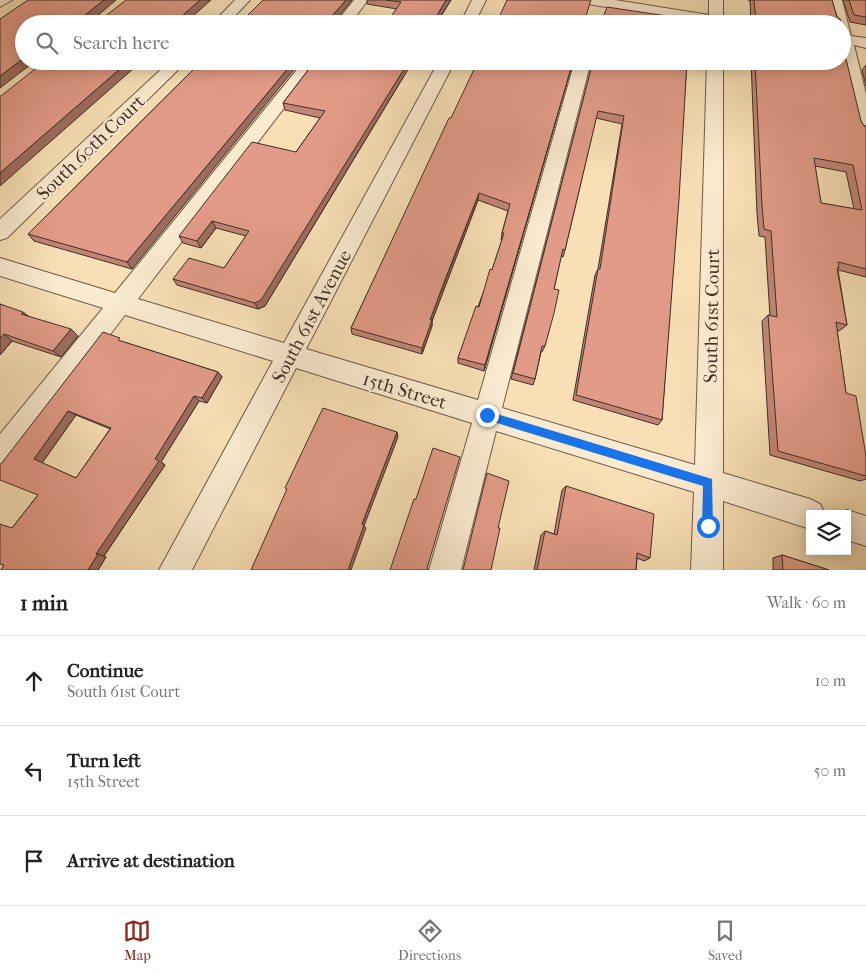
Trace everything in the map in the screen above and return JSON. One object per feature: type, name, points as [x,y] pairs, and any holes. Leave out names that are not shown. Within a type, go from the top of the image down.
[{"type":"street","points":[[0,3],[5,0]]},
{"type":"street","points":[[228,15],[244,0]]},
{"type":"street","points":[[349,15],[361,0]]},
{"type":"street","points":[[472,15],[479,0]]},
{"type":"street","points":[[716,0],[716,15]]},
{"type":"street","points":[[835,0],[839,15]]},
{"type":"street","points":[[595,15],[596,1],[676,15]]},
{"type":"street","points":[[851,36],[866,43]]},
{"type":"street","points":[[851,66],[866,128]]},
{"type":"street","name":"South 60th Court","points":[[0,232],[170,70]]},
{"type":"street","points":[[0,456],[305,70]]},
{"type":"street","name":"South 61st Avenue","points":[[175,570],[442,70]]},
{"type":"street","points":[[445,570],[581,70]]},
{"type":"street","name":"South 61st Court","points":[[707,570],[715,70]]},
{"type":"street","name":"15th Street","points":[[0,267],[806,513]]},
{"type":"street","points":[[851,526],[866,531]]},
{"type":"building","points":[[28,0],[104,0],[85,15],[15,15],[15,65],[0,76],[0,19]]},
{"type":"building","points":[[126,0],[200,0],[183,15],[107,15]]},
{"type":"building","points":[[263,0],[346,0],[333,15],[248,15]]},
{"type":"building","points":[[386,0],[446,0],[437,15],[392,15],[401,2]]},
{"type":"building","points":[[507,0],[591,0],[586,15],[500,15]]},
{"type":"building","points":[[754,0],[832,0],[836,15],[755,15]]},
{"type":"building","points":[[849,0],[866,0],[866,17],[854,15]]},
{"type":"building","points":[[607,7],[660,15],[604,15]]},
{"type":"building","points":[[34,70],[119,70],[0,173],[1,96]]},
{"type":"building","points":[[193,70],[287,70],[127,262],[28,234]]},
{"type":"building","points":[[308,70],[403,70],[261,300],[255,303],[173,279],[189,258],[224,268],[249,231],[212,221],[197,241],[179,236],[252,142],[296,152],[325,111],[283,103]]},
{"type":"building","points":[[474,70],[570,70],[485,365],[458,358],[476,306],[479,307],[490,269],[492,270],[504,233],[502,233],[510,204],[479,193],[430,320],[432,320],[422,348],[351,328],[449,118],[451,118]]},
{"type":"building","points":[[591,70],[686,70],[679,199],[662,420],[576,395],[598,269],[600,269],[624,116],[598,111],[554,289],[559,290],[554,313],[545,346],[542,346],[535,379],[513,373]]},
{"type":"building","points":[[755,70],[849,70],[861,121],[866,126],[866,269],[838,262],[839,268],[837,268],[847,325],[836,322],[846,393],[856,396],[866,456],[866,476],[778,451],[768,315],[777,317],[771,231],[764,229]],"holes":[[[814,158],[853,165],[862,210],[821,203]]]},
{"type":"building","points":[[0,304],[23,312],[21,314],[71,329],[53,351],[4,334],[0,338]]},
{"type":"building","points":[[103,332],[120,338],[118,340],[218,372],[202,398],[194,396],[155,459],[159,461],[96,554],[98,554],[88,570],[1,570],[4,565],[0,564],[0,524],[12,528],[38,495],[0,480],[1,464]],"holes":[[[68,411],[111,428],[76,478],[34,459]]]},
{"type":"building","points":[[323,408],[397,432],[362,524],[364,525],[348,570],[251,570],[287,489],[285,488]]},
{"type":"building","points":[[433,448],[460,457],[427,568],[428,570],[390,570],[414,499],[416,499]]},
{"type":"building","points":[[487,473],[509,481],[491,570],[463,570]]},
{"type":"building","points":[[566,486],[654,514],[650,558],[637,553],[636,570],[537,570],[545,531],[557,535]]},
{"type":"building","points":[[782,555],[829,570],[783,570]]},
{"type":"route","points":[[487,415],[708,483],[708,526]]}]
